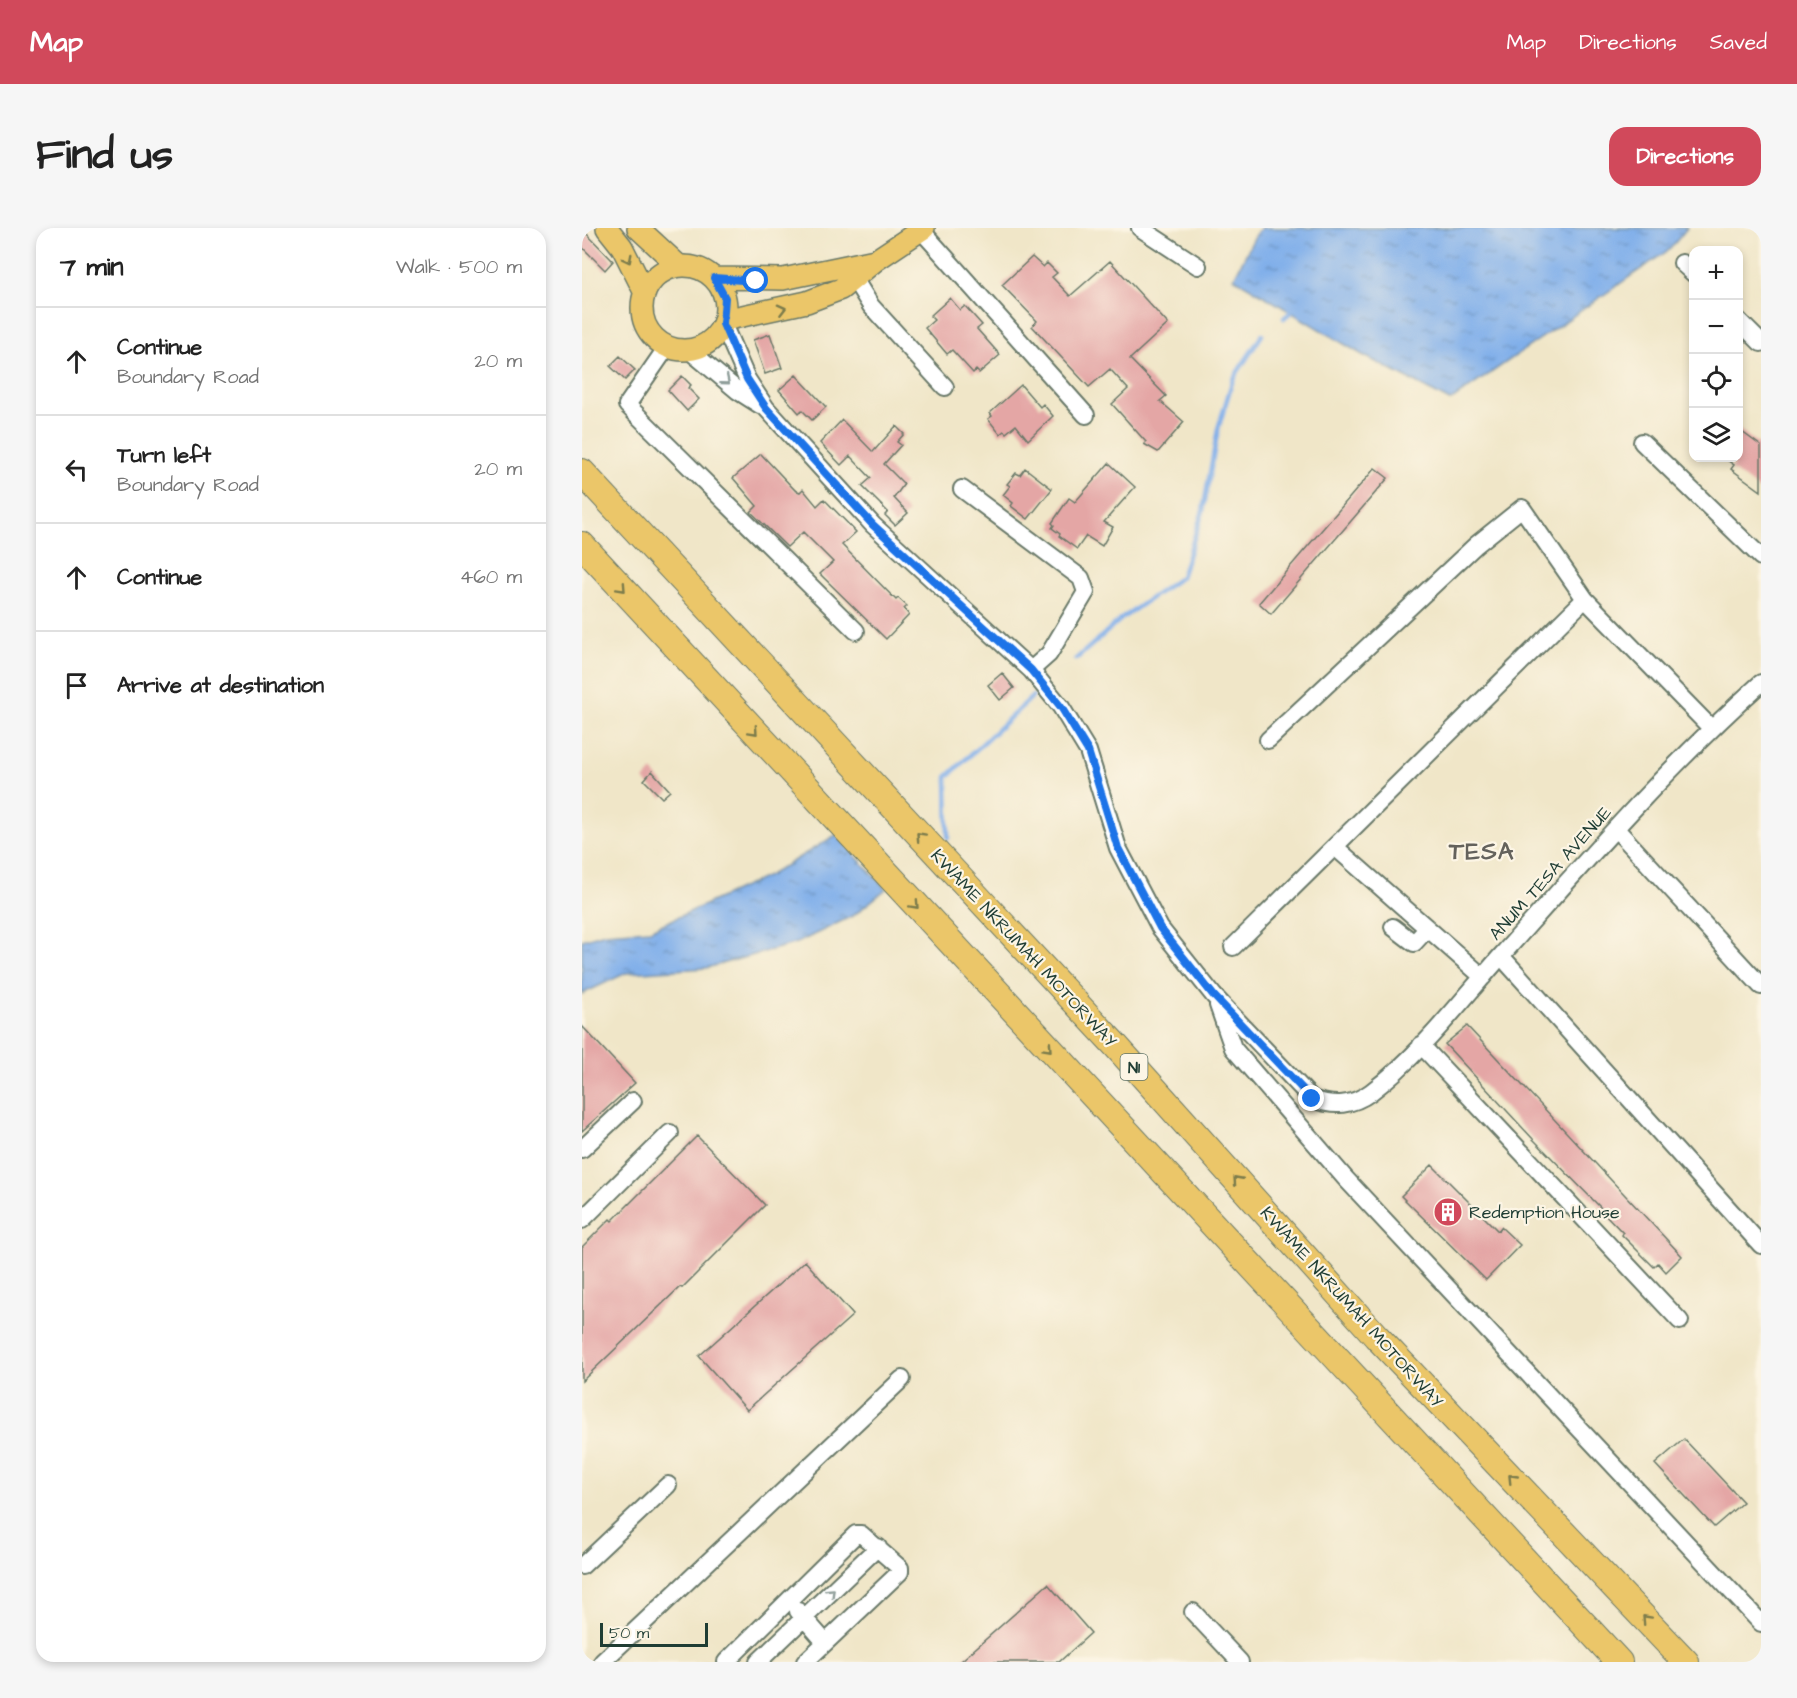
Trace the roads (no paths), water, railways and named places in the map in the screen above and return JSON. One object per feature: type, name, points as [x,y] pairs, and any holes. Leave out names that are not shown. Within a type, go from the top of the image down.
[{"type":"highway","name":"KWAME NKRUMAH MOTORWAY","points":[[582,472],[1123,1055],[1376,1336],[1686,1662]]},
{"type":"highway","points":[[582,545],[1619,1662]]},
{"type":"main road","points":[[607,228],[622,247],[645,293],[644,320],[653,336],[667,347],[689,350],[709,342],[724,322],[725,298],[714,278],[698,268],[679,266],[655,278],[645,293]]},
{"type":"main road","points":[[638,228],[679,266]]},
{"type":"main road","points":[[724,322],[807,302],[841,289],[855,280],[876,260],[923,229]]},
{"type":"main road","points":[[714,278],[783,279],[876,260]]},
{"type":"street","points":[[1140,228],[1198,266]]},
{"type":"street","points":[[923,229],[1086,415]]},
{"type":"street","points":[[855,280],[871,306],[945,387]]},
{"type":"street","points":[[724,322],[747,379],[766,408],[873,525],[1031,670],[1061,707],[1088,751],[1118,848],[1160,928],[1214,996],[1233,1048],[1345,1178],[1761,1623]]},
{"type":"street","points":[[1743,324],[1760,339]]},
{"type":"street","points":[[667,347],[627,405],[856,631]]},
{"type":"street","points":[[689,350],[738,391],[766,408]]},
{"type":"street","points":[[1642,442],[1761,557]]},
{"type":"street","points":[[962,489],[1080,578],[1085,585],[1086,592],[1049,654],[1031,670]]},
{"type":"street","points":[[1268,740],[1476,545],[1522,508],[1585,599],[1711,728]]},
{"type":"street","points":[[1233,947],[1585,599]]},
{"type":"street","name":"ANUM TESA AVENUE","points":[[1214,996],[1312,1099],[1330,1106],[1347,1104],[1371,1092],[1421,1046],[1616,829],[1711,728],[1761,683]]},
{"type":"street","points":[[1616,829],[1760,983]]},
{"type":"street","points":[[1335,846],[1483,977]]},
{"type":"street","points":[[1393,927],[1414,943],[1427,929]]},
{"type":"street","points":[[1501,956],[1761,1245]]},
{"type":"street","points":[[1421,1046],[1680,1321]]},
{"type":"street","points":[[582,1149],[633,1101]]},
{"type":"street","points":[[582,1220],[670,1133]]},
{"type":"street","points":[[602,1662],[902,1379]]},
{"type":"street","points":[[582,1566],[669,1485]]},
{"type":"street","points":[[726,1662],[856,1534],[867,1537],[900,1568],[900,1572],[805,1662]]},
{"type":"street","points":[[758,1662],[878,1547]]},
{"type":"street","points":[[788,1600],[825,1642]]},
{"type":"street","points":[[1193,1612],[1240,1662]]},
{"type":"water","points":[[1262,228],[1687,228],[1670,249],[1450,401],[1361,354],[1234,278],[1257,232]]},
{"type":"water","points":[[836,835],[886,889],[854,915],[797,943],[706,968],[626,973],[582,994],[582,940],[605,933],[650,930],[770,875]]},
{"type":"waterway","points":[[1284,318],[1291,312]]},
{"type":"waterway","points":[[1076,659],[1121,619],[1181,577],[1203,511],[1218,429],[1233,379],[1262,335]]},
{"type":"waterway","points":[[948,838],[947,777],[1033,696]]},
{"type":"place","name":"Redemption House","points":[[1448,1212]]},
{"type":"district","name":"TESA","points":[[1482,851]]}]
